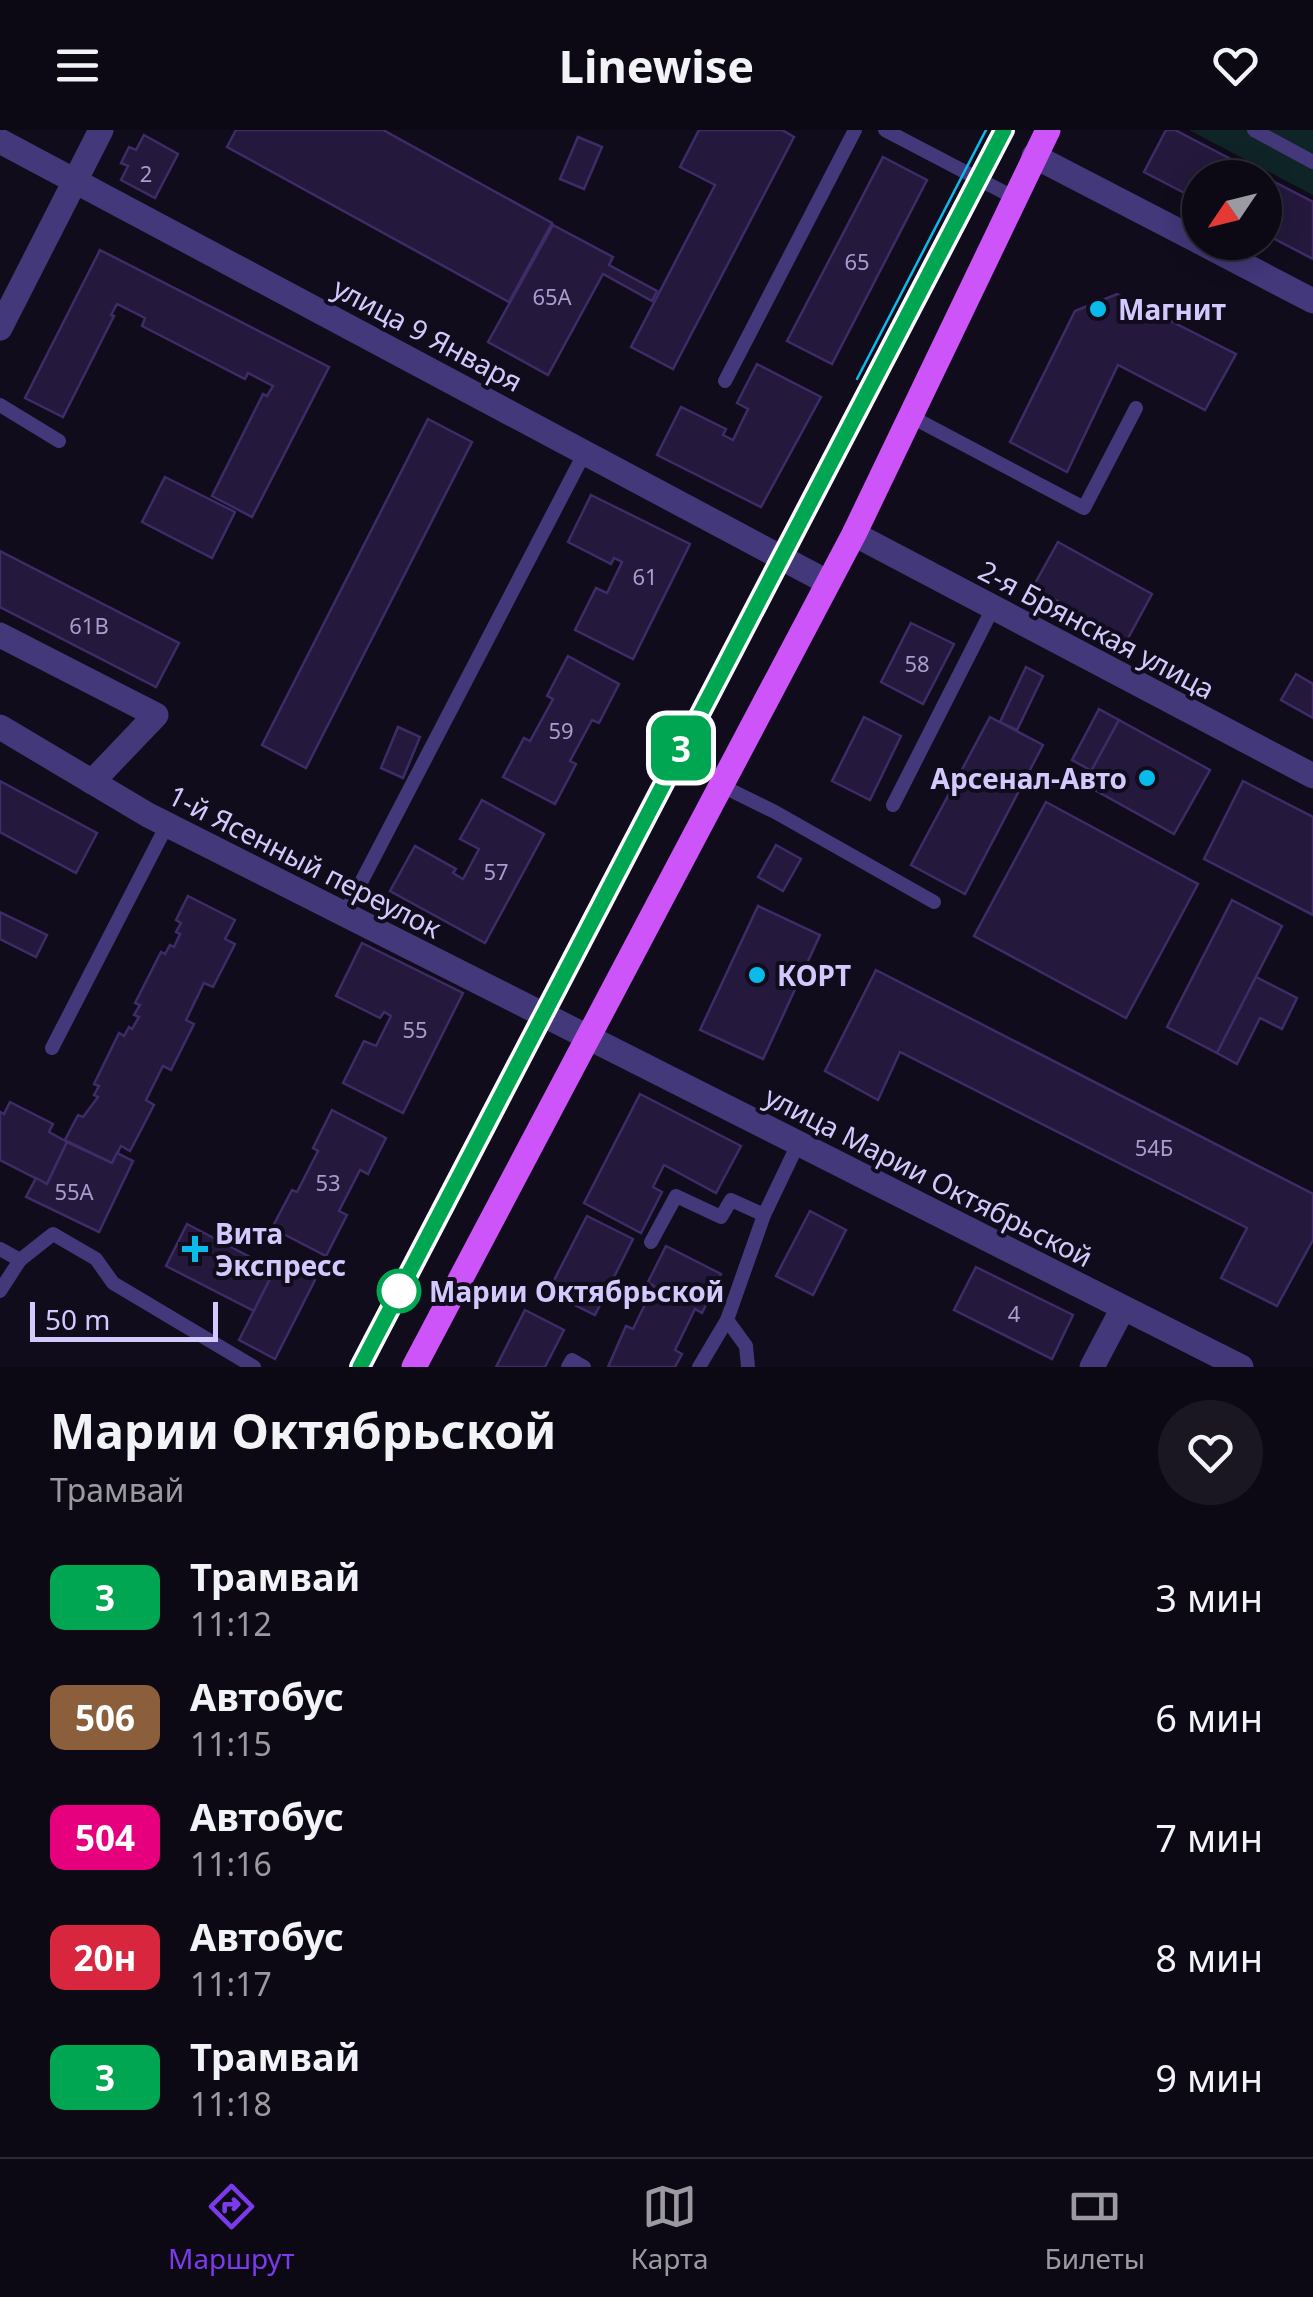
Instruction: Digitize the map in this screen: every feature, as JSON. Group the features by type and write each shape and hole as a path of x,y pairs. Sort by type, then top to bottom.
{"main road":[{"path":"414,1367 854,534 1048,130"}],"street":[{"path":"0,328 101,130"},
{"name":"улица 9 Января","path":"0,142 827,582"},
{"path":"1034,156 1182,233"},
{"path":"1234,260 1313,301"},
{"name":"2-я Брянская улица","path":"854,534 1313,776"},
{"path":"0,635 156,715 92,782"},
{"name":"1-й Ясенный переулок","path":"0,727 167,825 590,1038"},
{"name":"улица Марии Октябрьской","path":"590,1038 1241,1367"},
{"path":"1092,1367 1124,1308"}],"lane":[{"path":"725,381 855,130"},
{"path":"885,130 1013,197"},
{"path":"1254,130 1313,162"},
{"path":"0,405 59,440"},
{"path":"910,416 1084,508 1136,408"},
{"path":"344,915 585,452"},
{"path":"893,805 992,608"},
{"path":"722,786 934,902"},
{"path":"52,1048 167,825"},
{"path":"699,1367 726,1320 764,1215 798,1144"},
{"path":"651,1242 676,1196 721,1217 732,1200 764,1215"},
{"path":"0,1291 20,1260 53,1234 96,1259 113,1282 254,1367"},
{"path":"0,1249 20,1260"},
{"path":"726,1320 746,1346 748,1367"},
{"path":"568,1367 572,1360 584,1367"}],"green space":[{"path":"1189,130 1313,130 1313,195 1282,179 1282,160 1246,160"}],"building":[{"path":"236,130 383,130 552,223 509,302 227,147"},
{"path":"699,130 782,130 794,137 673,369 631,347 715,185 680,167"},
{"path":"1166,130 1175,130 1232,160 1182,160 1182,192 1144,172"},
{"path":"144,135 178,154 155,198 121,180 128,166 121,163 129,147 136,150"},
{"path":"578,137 602,147 584,189 560,179"},
{"path":"883,157 927,180 832,364 787,341"},
{"path":"1282,186 1313,202 1313,259 1282,243"},
{"path":"553,225 613,257 609,265 657,291 652,301 603,274 548,375 488,342"},
{"path":"100,250 329,367 252,517 212,496 263,394 267,396 273,386 248,373 245,379 142,326 145,318 117,304 63,417 25,398"},
{"path":"1117,294 1236,354 1205,410 1118,365 1067,472 1010,442 1075,311"},
{"path":"757,364 821,397 761,507 657,455 681,407 726,429 723,435 733,440 748,409 737,403"},
{"path":"428,419 472,442 306,768 262,745"},
{"path":"165,477 235,512 212,558 142,522"},
{"path":"591,495 690,544 633,659 575,630 596,588 607,593 622,562 614,558 611,564 568,542"},
{"path":"1058,542 1152,594 1127,640 1033,587"},
{"path":"0,551 179,643 156,687 0,607"},
{"path":"911,623 954,644 923,704 881,682"},
{"path":"568,656 619,684 599,723 592,720 570,761 576,764 555,804 503,777 524,738 530,741 553,699 547,696"},
{"path":"1026,667 1043,676 1017,730 1000,722"},
{"path":"1296,674 1313,684 1313,718 1281,700"},
{"path":"1099,709 1119,720 1092,771 1072,760"},
{"path":"864,717 901,736 870,800 832,781"},
{"path":"990,717 1043,745 965,894 911,865"},
{"name":"Арсенал-Авто","path":"1119,720 1210,770 1174,834 1084,784"},
{"path":"398,727 420,737 403,778 381,768"},
{"path":"0,781 97,833 76,873 0,832"},
{"path":"1243,781 1313,817 1313,915 1204,859"},
{"path":"482,800 544,834 485,943 390,891 415,846 456,869 453,873 463,879 479,849 460,839"},
{"path":"1046,802 1198,884 1126,1018 974,936"},
{"path":"776,845 801,859 783,891 758,877"},
{"path":"188,896 235,920 225,939 235,944 213,987 204,983 186,1020 194,1024 171,1070 163,1066 146,1100 154,1105 130,1151 121,1146 112,1163 65,1140 78,1115 83,1117 98,1097 94,1095 99,1086 94,1084 119,1033 124,1036 139,1017 134,1015 140,1005 135,1003 161,952 165,954 170,945 174,947 181,923 176,920"},
{"path":"1232,900 1282,926 1217,1053 1167,1027"},
{"path":"758,906 820,935 763,1059 700,1030"},
{"path":"0,912 47,935 36,957 0,939"},
{"path":"362,943 463,993 403,1113 343,1083 364,1041 376,1046 391,1016 384,1012 380,1018 336,996"},
{"path":"876,970 1313,1194 1313,1240 1277,1306 1221,1278 1247,1228 900,1052 878,1100 825,1071"},
{"path":"1256,977 1297,998 1282,1029 1260,1018 1237,1064 1217,1053"},
{"path":"640,1094 741,1146 716,1193 664,1165 653,1187 662,1192 641,1233 584,1203"},
{"path":"10,1102 53,1124 49,1132 67,1142 47,1184 0,1160 0,1112 4,1114"},
{"path":"332,1110 386,1138 368,1174 360,1170 339,1211 347,1215 326,1256 272,1228 318,1151 313,1148"},
{"path":"67,1142 112,1163 117,1153 133,1161 99,1232 26,1197 36,1178 47,1184"},
{"path":"810,1211 846,1230 813,1295 776,1276"},
{"path":"587,1216 633,1239 595,1315 548,1292"},
{"path":"187,1224 275,1270 254,1311 166,1266"},
{"path":"666,1246 721,1274 702,1313 695,1309 675,1350 682,1354 675,1367 608,1367 626,1326 633,1329 654,1286 648,1282"},
{"path":"279,1261 315,1280 275,1359 239,1340"},
{"path":"976,1267 1073,1315 1052,1359 954,1310"},
{"path":"525,1310 564,1330 545,1367 496,1367"}],"tram line":[{"path":"857,379 986,130"},
{"path":"360,1367 1004,130"},
{"name":"3","path":"360,1367 1004,130"}],"place":[{"name":"Магнит","path":"1098,309"},
{"name":"Арсенал-Авто","path":"1147,778"},
{"name":"КОРТ","path":"757,975"},
{"name":"Вита Экспресс","path":"195,1249"},
{"name":"Марии Октябрьской","path":"399,1291"}]}
